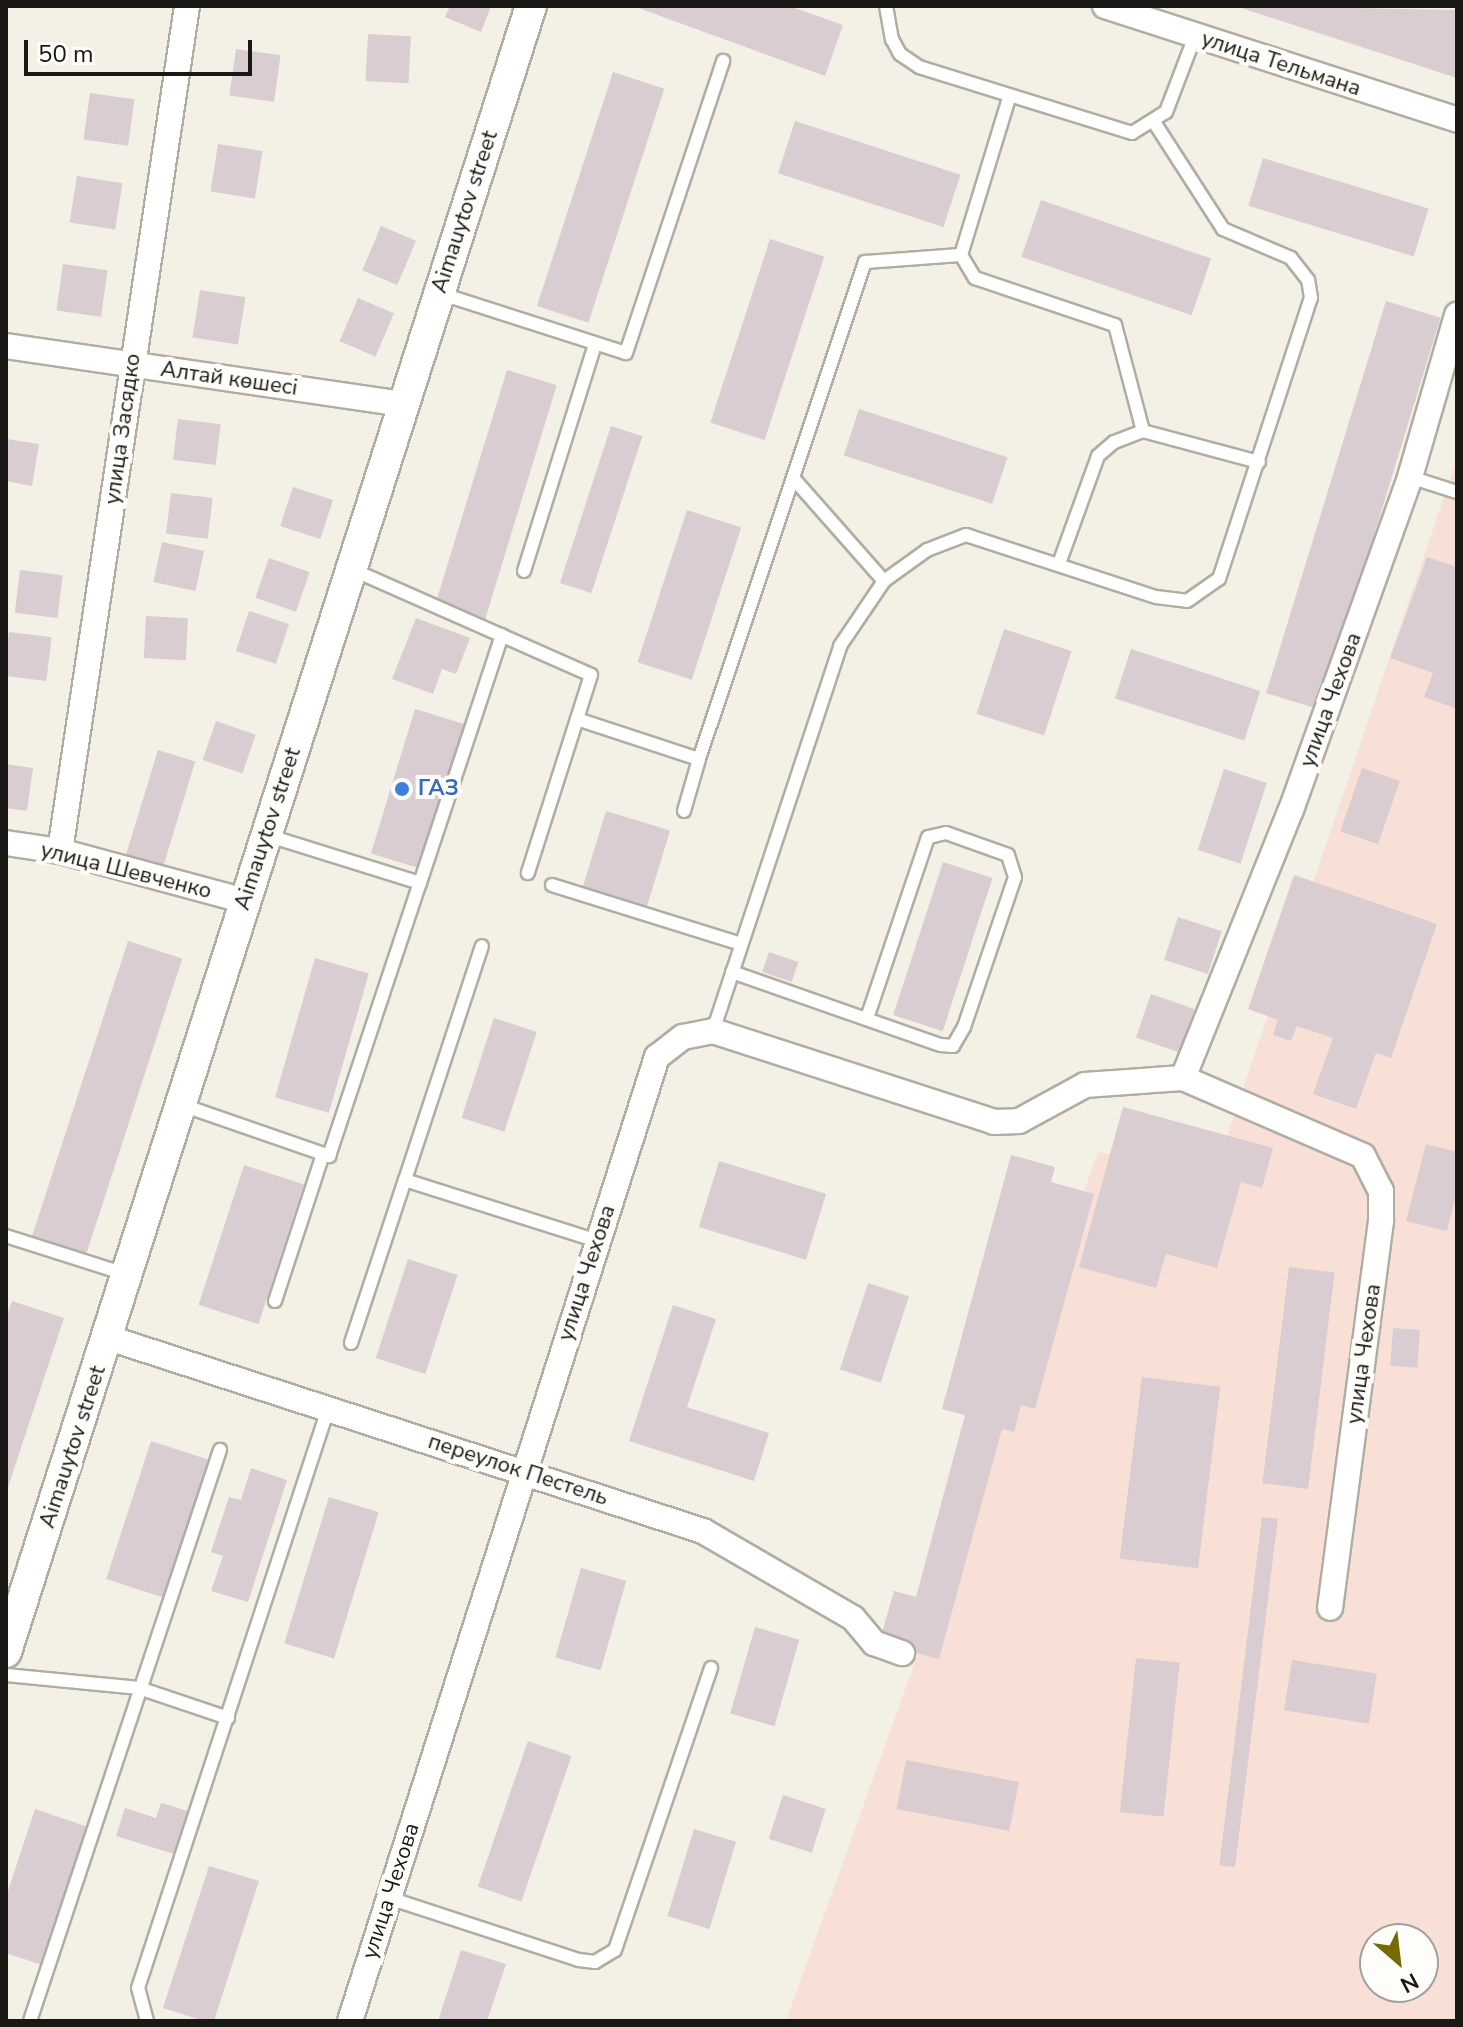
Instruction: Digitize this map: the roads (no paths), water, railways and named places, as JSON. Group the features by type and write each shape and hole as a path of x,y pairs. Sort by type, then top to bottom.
{"street":[{"name":"улица Засядко","path":"60,851 187,6"},
{"name":"Aimauytov street","path":"6,1652 109,1338 531,6"},
{"name":"улица Тельмана","path":"1105,6 1457,120"},
{"name":"улица Чехова","path":"1183,1078 1291,810 1410,477 1457,315"},
{"name":"Алтай көшесі","path":"6,346 404,404"},
{"name":"улица Шевченко","path":"6,843 60,851 245,901"},
{"name":"улица Чехова","path":"350,2021 657,1057 683,1037 713,1031 994,1122 1019,1121 1085,1085 1183,1078 1363,1156 1381,1191 1330,1608"},
{"name":"переулок Пестель","path":"109,1338 703,1531 853,1618 874,1643 902,1653"}],"lane":[{"path":"886,6 900,54 942,77 1132,133 1154,122 1174,100 1195,36"},
{"path":"439,293 626,353 723,61"},
{"path":"1009,98 961,255 975,278 1115,325 1143,431"},
{"path":"713,1031 840,646 884,581 927,550 966,535 1156,597 1187,601 1206,592 1219,579 1311,298 1308,280 1291,258 1223,229 1154,122"},
{"path":"684,811 865,262 961,255"},
{"path":"524,571 595,344"},
{"path":"1059,564 1098,456 1114,442 1143,431 1259,462"},
{"path":"1410,477 1457,492"},
{"path":"794,479 884,581"},
{"path":"351,569 591,675 528,873"},
{"path":"182,1105 329,1156 502,635"},
{"path":"577,719 699,759"},
{"path":"732,972 941,1045 957,1044 1015,877 1008,855 946,833 923,843 867,1018"},
{"path":"266,835 420,883"},
{"path":"552,885 741,944"},
{"path":"351,1343 482,946"},
{"path":"275,1301 323,1154"},
{"path":"405,1180 597,1241"},
{"path":"6,1236 129,1275"},
{"path":"147,2021 138,1988 328,1409"},
{"path":"30,2021 220,1450"},
{"path":"389,1898 579,1960 595,1962 615,1950 711,1668"},
{"path":"6,1675 139,1688 228,1718"}],"place":[{"name":"ГАЗ","path":"402,789"}]}
